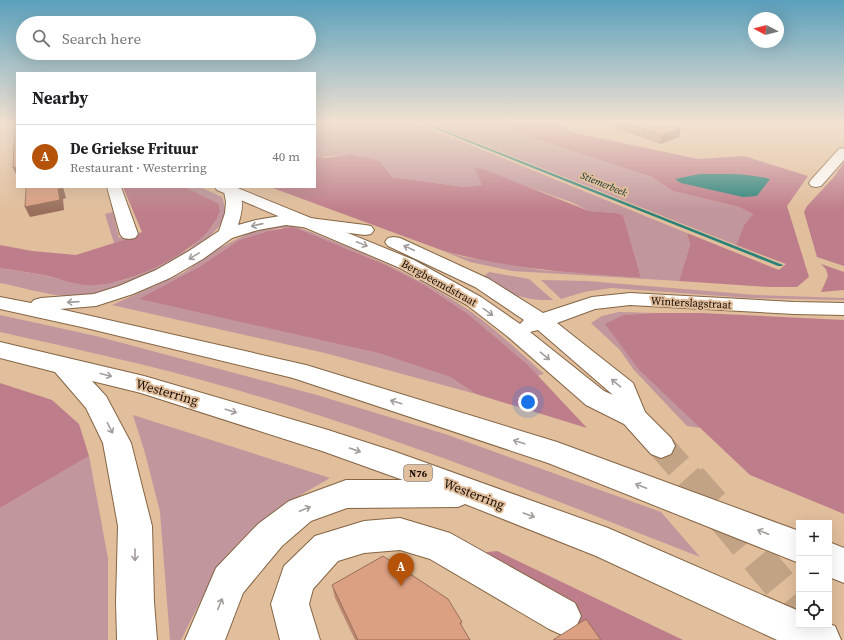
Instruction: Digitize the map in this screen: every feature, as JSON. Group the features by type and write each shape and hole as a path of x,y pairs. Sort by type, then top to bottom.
{"main road":[{"path":"816,183 844,152"},
{"path":"114,188 129,234"},
{"path":"226,234 234,217 234,188"},
{"name":"Bergbeemdstraat","path":"234,188 308,222 407,264 474,301 515,331 595,398 634,416"},
{"name":"Bergbeemdstraat","path":"234,188 365,230 401,245 482,284 541,321 624,390 634,416 661,446"},
{"path":"6,305 96,300 126,290 163,274 196,255 226,234 256,225 286,220 365,230"},
{"name":"Winterslagstraat","path":"515,331 592,302 630,299 794,308 844,309"},
{"path":"6,305 86,321 297,371 557,454 796,546"},
{"name":"Westerring","path":"0,350 159,389 328,441 393,463 608,544 821,640"},
{"path":"62,364 97,403 117,443 135,526 135,602 137,640"},
{"path":"205,640 229,581 270,535 300,511 346,494 470,493"},
{"path":"299,638 290,604 297,579 327,548 364,537 400,534 438,545 562,616"},
{"path":"832,560 844,566"}],"shaded area":[{"path":"316,152 487,152 687,233 690,245 679,281 512,271 470,262 441,250 464,257 541,270 641,278 623,215 589,211 571,202 514,182 464,187 392,177 380,161 350,154 322,157 316,156"},
{"path":"501,152 575,152 652,177 673,191 739,207 753,214 744,225 736,245"},
{"path":"575,152 664,152 698,159 744,156 808,176 787,206 809,277 797,287 768,287 679,281 690,245 687,233 779,270 786,264 736,245 744,225 753,214 739,207 673,191 652,177"},
{"path":"350,154 380,161 392,177 464,187 482,185 474,168 483,169 589,211 623,215 641,278 540,269 490,262 441,250 273,188 316,188 316,156 325,158"},
{"path":"844,162 844,266 817,257 804,212 807,206 834,177"},
{"path":"123,188 187,188 219,204 219,214 210,229 197,242 161,265 120,281 101,285 86,285 72,283 48,276 0,268 0,245 32,251 76,255 133,237 142,232"},
{"path":"187,188 202,188 222,197 225,215 219,226 209,237 178,259 144,277 116,288 88,295 69,296 50,294 0,283 0,268 37,274 87,285 100,285 127,279 189,249 213,226 219,214 218,204"},
{"path":"113,212 119,238 142,232 133,237 114,243 105,214"},
{"path":"292,225 384,263 428,285 470,311 489,325 544,374 537,376 527,364 468,314 426,286 386,265 347,249 281,228 239,240 199,267 140,299 378,353 450,377 476,394 325,353 112,305 183,273 216,250 247,234 263,229"},
{"path":"293,227 386,265 426,286 468,314 527,364 587,428 476,394 450,377 378,353 139,299 199,267 239,240 268,231"},
{"path":"821,264 844,272 844,290 821,292 828,276 826,269"},
{"path":"489,272 529,279 553,300 524,298 508,292 483,277"},
{"path":"541,280 587,281 756,295 844,298 844,300 749,298 611,288 584,292 561,299"},
{"path":"619,312 655,313 624,315 640,371 701,428 687,426 634,370 619,349 591,323 602,316"},
{"path":"701,313 844,320 844,514 750,475 640,371 605,324 624,315"},
{"path":"0,315 96,336 317,395 448,435 661,512 700,557 467,467 349,425 290,406 173,372 0,332"},
{"path":"0,383 52,400 79,424 89,456 0,508"},
{"path":"133,415 330,478 267,517 230,552 206,590 181,640 170,640 160,512 145,453"},
{"path":"89,456 108,558 108,640 0,640 0,508"},
{"path":"497,551 683,640 593,640 579,625 568,604 478,553"}],"water":[{"path":"700,174 744,175 770,179 757,196 743,197 681,183 675,179"}],"building":[{"path":"14,152 16,152 16,167 13,168"},
{"path":"26,188 61,188 58,189 60,200 25,207"},
{"path":"383,556 448,599 462,622 460,623 470,640 358,640 332,585"},
{"path":"586,619 601,640 553,640"}],"waterway":[{"name":"Stiemerbeek","path":"495,152 780,265"}],"tunnel":[{"path":"661,446 691,480"},
{"path":"690,479 734,529 796,604"}],"place":[{"name":"De Griekse Frituur","path":"401,586"}]}
